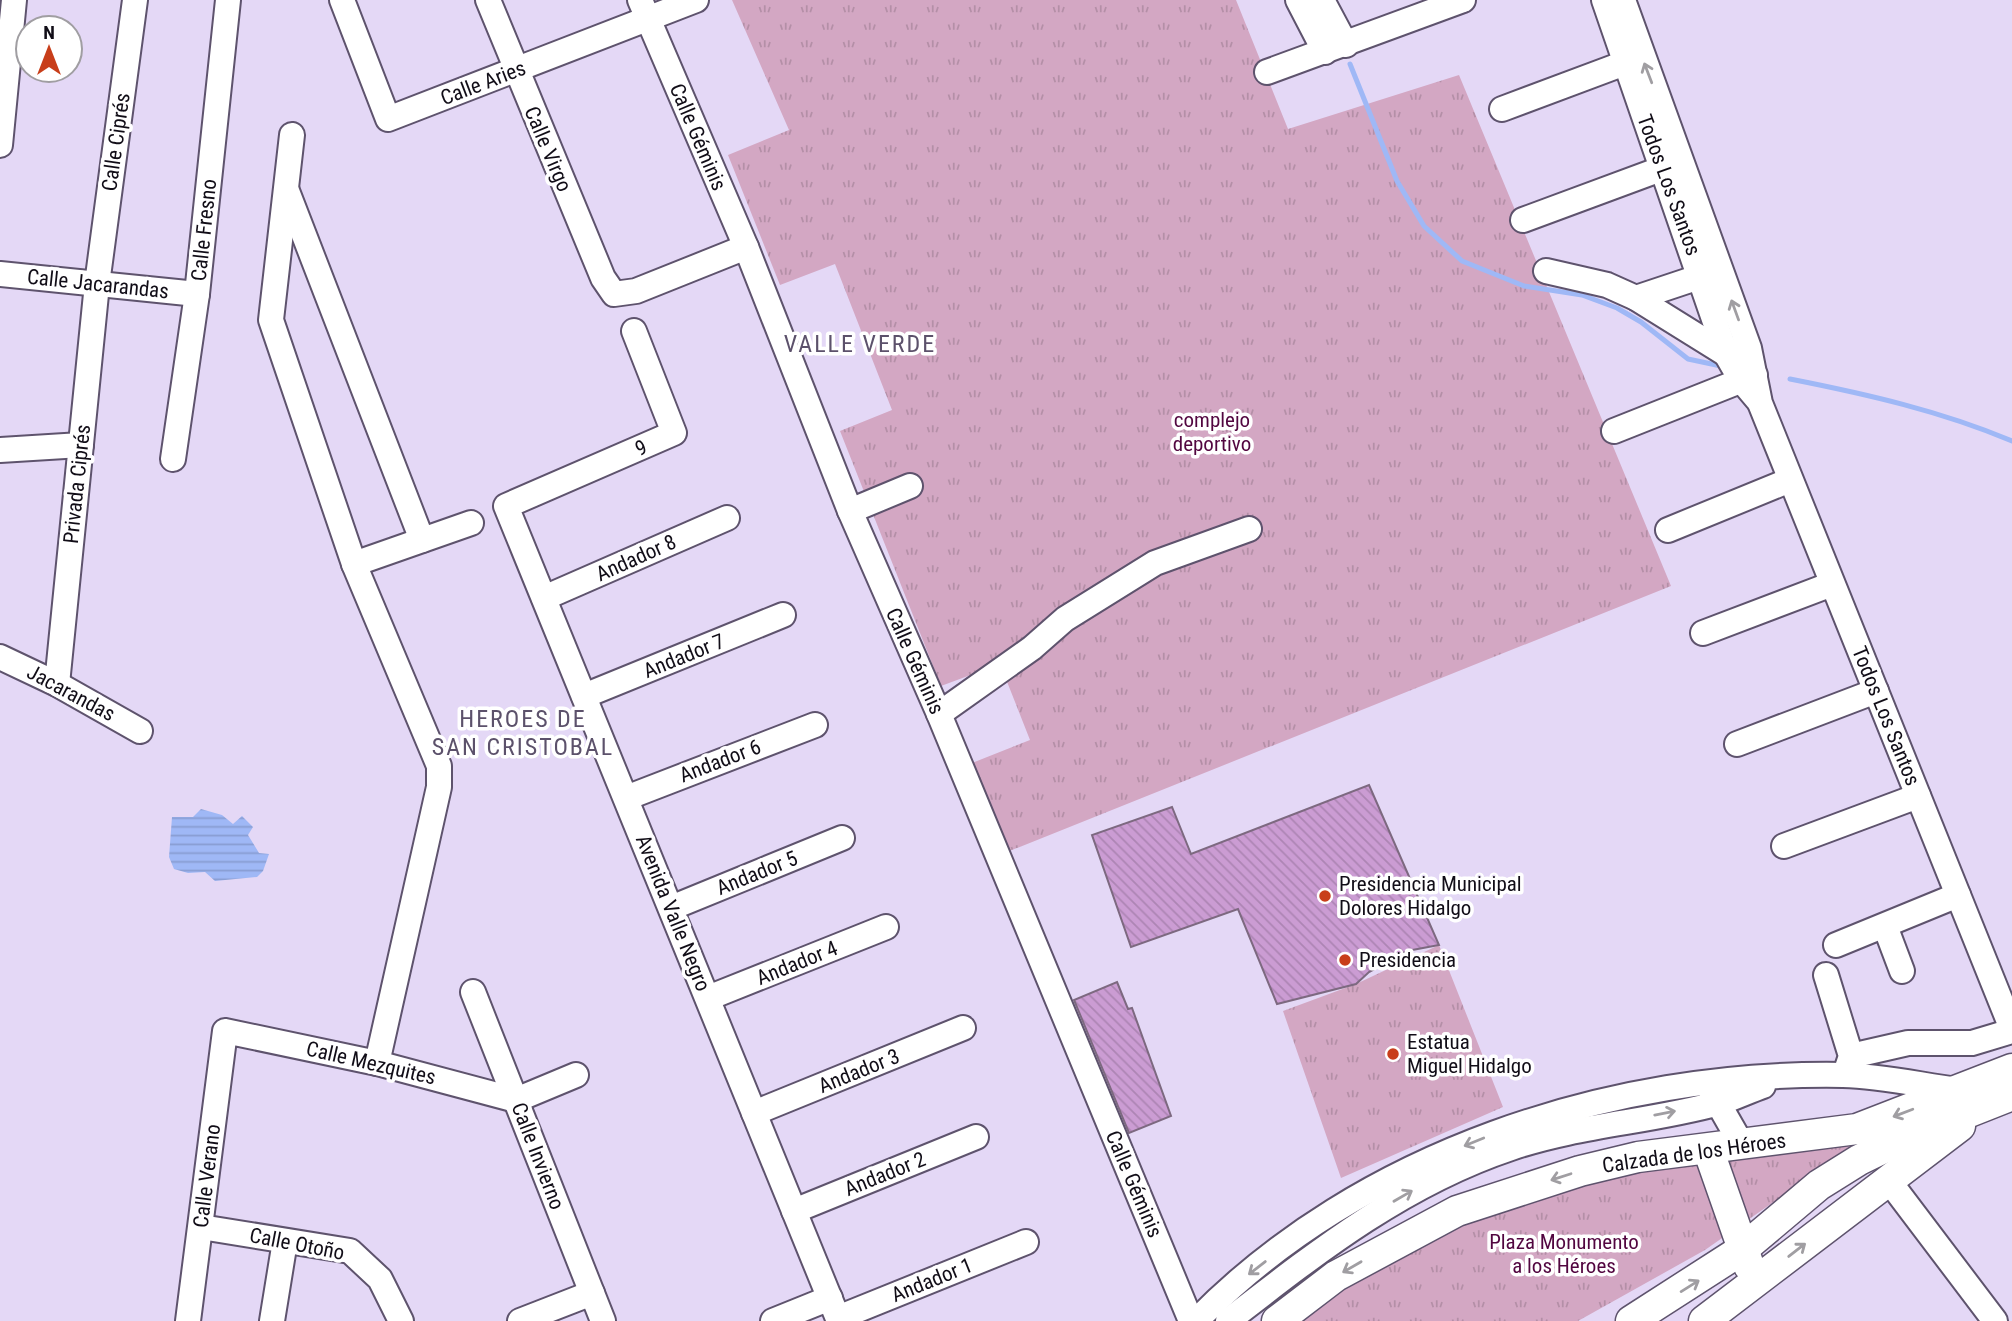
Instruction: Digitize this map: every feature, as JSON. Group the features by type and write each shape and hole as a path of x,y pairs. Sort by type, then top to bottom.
{"main road":[{"name":"Calzada de los Héroes","path":"1277,1321 1336,1276 1457,1211 1580,1171 1638,1157 1857,1129 2012,1069"},
{"path":"1704,1321 2001,1099"},
{"path":"1631,1321 1743,1249 1819,1185 1859,1160 1906,1137 2001,1099"},
{"path":"1708,1149 1756,1283"}],"street":[{"path":"0,145 14,0"},
{"name":"Calle Ciprés","path":"97,284 135,0"},
{"name":"Calle Fresno","path":"173,459 197,294 228,0"},
{"name":"Calle Aries","path":"342,0 388,119 515,70 644,10 696,0"},
{"name":"Calle Virgo","path":"488,0 603,278 614,294 636,291 746,247"},
{"path":"1298,0 1335,49"},
{"path":"1322,0 1335,49"},
{"path":"1268,72 1463,0"},
{"name":"Todos Los Santos","path":"1604,0 1625,63 1672,165 1737,351"},
{"name":"Todos Los Santos","path":"1623,0 1702,276 1760,403 2012,1030"},
{"name":"Calle Géminis","path":"644,10 746,247 850,511 939,714 1191,1321"},
{"path":"1502,110 1625,63"},
{"path":"292,135 271,320 354,564 439,766 439,788 377,1063"},
{"path":"1523,220 1672,165"},
{"path":"286,187 422,540"},
{"path":"1546,271 1607,285 1737,351"},
{"name":"Calle Jacarandas","path":"0,274 197,294"},
{"path":"1636,298 1702,276"},
{"name":"Privada Ciprés","path":"57,684 97,284"},
{"name":"9","path":"506,506 674,433 634,331"},
{"path":"1614,431 1748,378"},
{"path":"0,450 81,445"},
{"path":"1668,530 1790,480"},
{"path":"850,511 910,486"},
{"name":"Avenida Valle Negro","path":"506,506 835,1312"},
{"name":"Andador 8","path":"544,598 727,518"},
{"path":"354,564 471,523"},
{"path":"939,714 1032,648 1065,619 1155,563 1249,529"},
{"path":"1703,633 1832,584"},
{"name":"Andador 7","path":"584,696 783,615"},
{"name":"Jacarandas","path":"0,657 57,684 140,730"},
{"path":"1737,744 1875,691"},
{"name":"Andador 6","path":"626,798 815,725"},
{"path":"1784,846 1918,796"},
{"name":"Andador 5","path":"671,908 842,838"},
{"path":"1836,946 1958,895"},
{"path":"1885,926 1902,971"},
{"name":"Andador 4","path":"708,998 886,927"},
{"path":"1826,975 1848,1065"},
{"name":"Calle Invierno","path":"473,992 603,1321"},
{"name":"Andador 3","path":"754,1113 963,1028"},
{"path":"1228,1321 1363,1195 1443,1155 1519,1124 1712,1093 1848,1065 1908,1044 1972,1043 2012,1030"},
{"name":"Calle Mezquites","path":"225,1031 377,1063 516,1100"},
{"name":"Calle Verano","path":"188,1321 225,1031"},
{"path":"1848,1065 1958,1090"},
{"path":"516,1100 576,1075"},
{"path":"1712,1093 1742,1145"},
{"name":"Andador 2","path":"794,1211 976,1137"},
{"path":"1889,1181 1995,1321"},
{"name":"Calle Otoño","path":"201,1227 350,1251 380,1279 401,1321"},
{"path":"1196,1321 1223,1293 1314,1238"},
{"path":"272,1321 285,1241"},
{"name":"Andador 1","path":"773,1321 835,1312 1026,1242"},
{"path":"520,1321 592,1293"}],"green space":[{"name":"complejo deportivo","path":"732,0 1236,0 1288,129 1459,75 1671,586 1002,854 967,765 1030,740 1000,664 941,686 840,431 892,410 835,264 780,285 728,155 789,130"},
{"path":"1439,945 1503,1107 1341,1178 1283,1011 1356,984"},
{"name":"Plaza Monumento a los Héroes","path":"1871,1134 1705,1250 1578,1321 1283,1321 1462,1216 1638,1161"}],"water":[{"path":"201,809 222,815 233,824 242,816 253,827 248,835 259,853 269,854 263,871 257,877 215,881 205,872 188,873 174,869 169,857 172,817 193,817"}],"building":[{"name":"Presidencia Municipal Dolores Hidalgo","path":"1369,785 1439,945 1407,951 1369,972 1356,984 1277,1004 1238,909 1131,947 1092,835 1172,807 1191,854"},
{"path":"1117,982 1128,1009 1132,1008 1171,1116 1129,1133 1074,1000"}],"waterway":[{"path":"1350,64 1397,181 1424,226 1462,261 1524,286 1582,295 1617,308 1641,322 1688,359 1721,366"},
{"path":"1790,379 1903,404 2012,441"}],"place":[{"name":"Presidencia Municipal Dolores Hidalgo","path":"1325,896"},
{"name":"Presidencia","path":"1345,960"},
{"name":"Estatua Miguel Hidalgo","path":"1393,1054"}],"district":[{"name":"VALLE VERDE","path":"860,344"},
{"name":"HEROES DE SAN CRISTOBAL","path":"523,733"}]}
